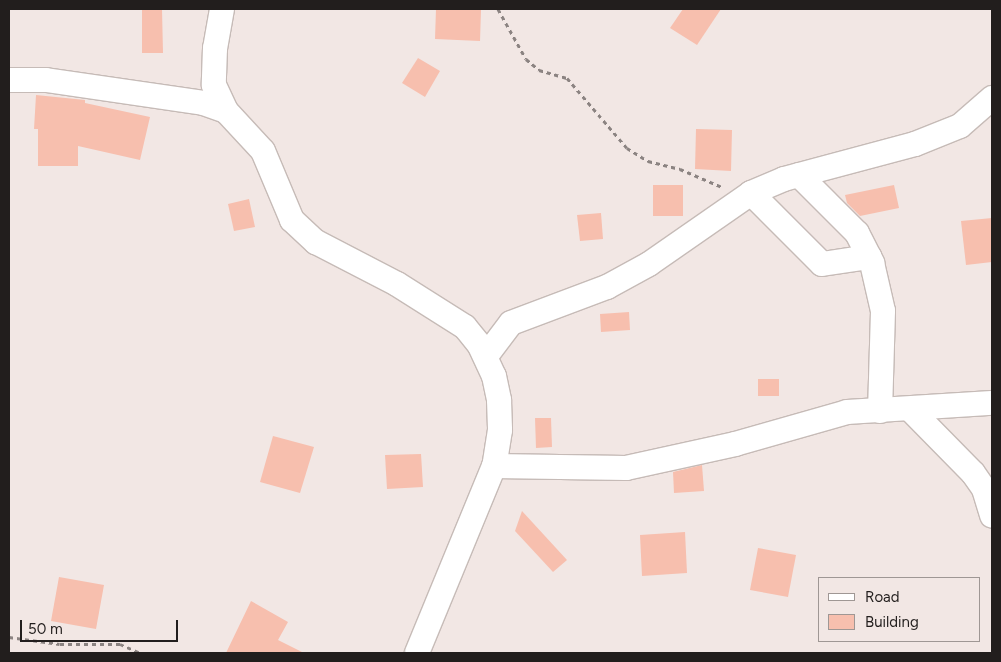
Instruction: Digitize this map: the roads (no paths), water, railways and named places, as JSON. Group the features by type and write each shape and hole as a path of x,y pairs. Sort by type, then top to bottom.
{"street":[{"path":"222,9 213,70 214,85 226,111 263,151 285,205 302,230 316,242 445,312 472,334 486,356 499,400 500,430 494,466 417,653"},
{"path":"9,80 46,80 203,103 226,111"},
{"path":"486,356 511,323 608,287 649,264 747,195 799,175 930,138 960,126 992,98"},
{"path":"799,175 857,233 869,257 883,311 880,411"},
{"path":"747,195 822,264 869,257"},
{"path":"494,466 626,468 735,444 847,412 911,410 992,403"},
{"path":"911,410 973,473 984,489 992,516"}]}
